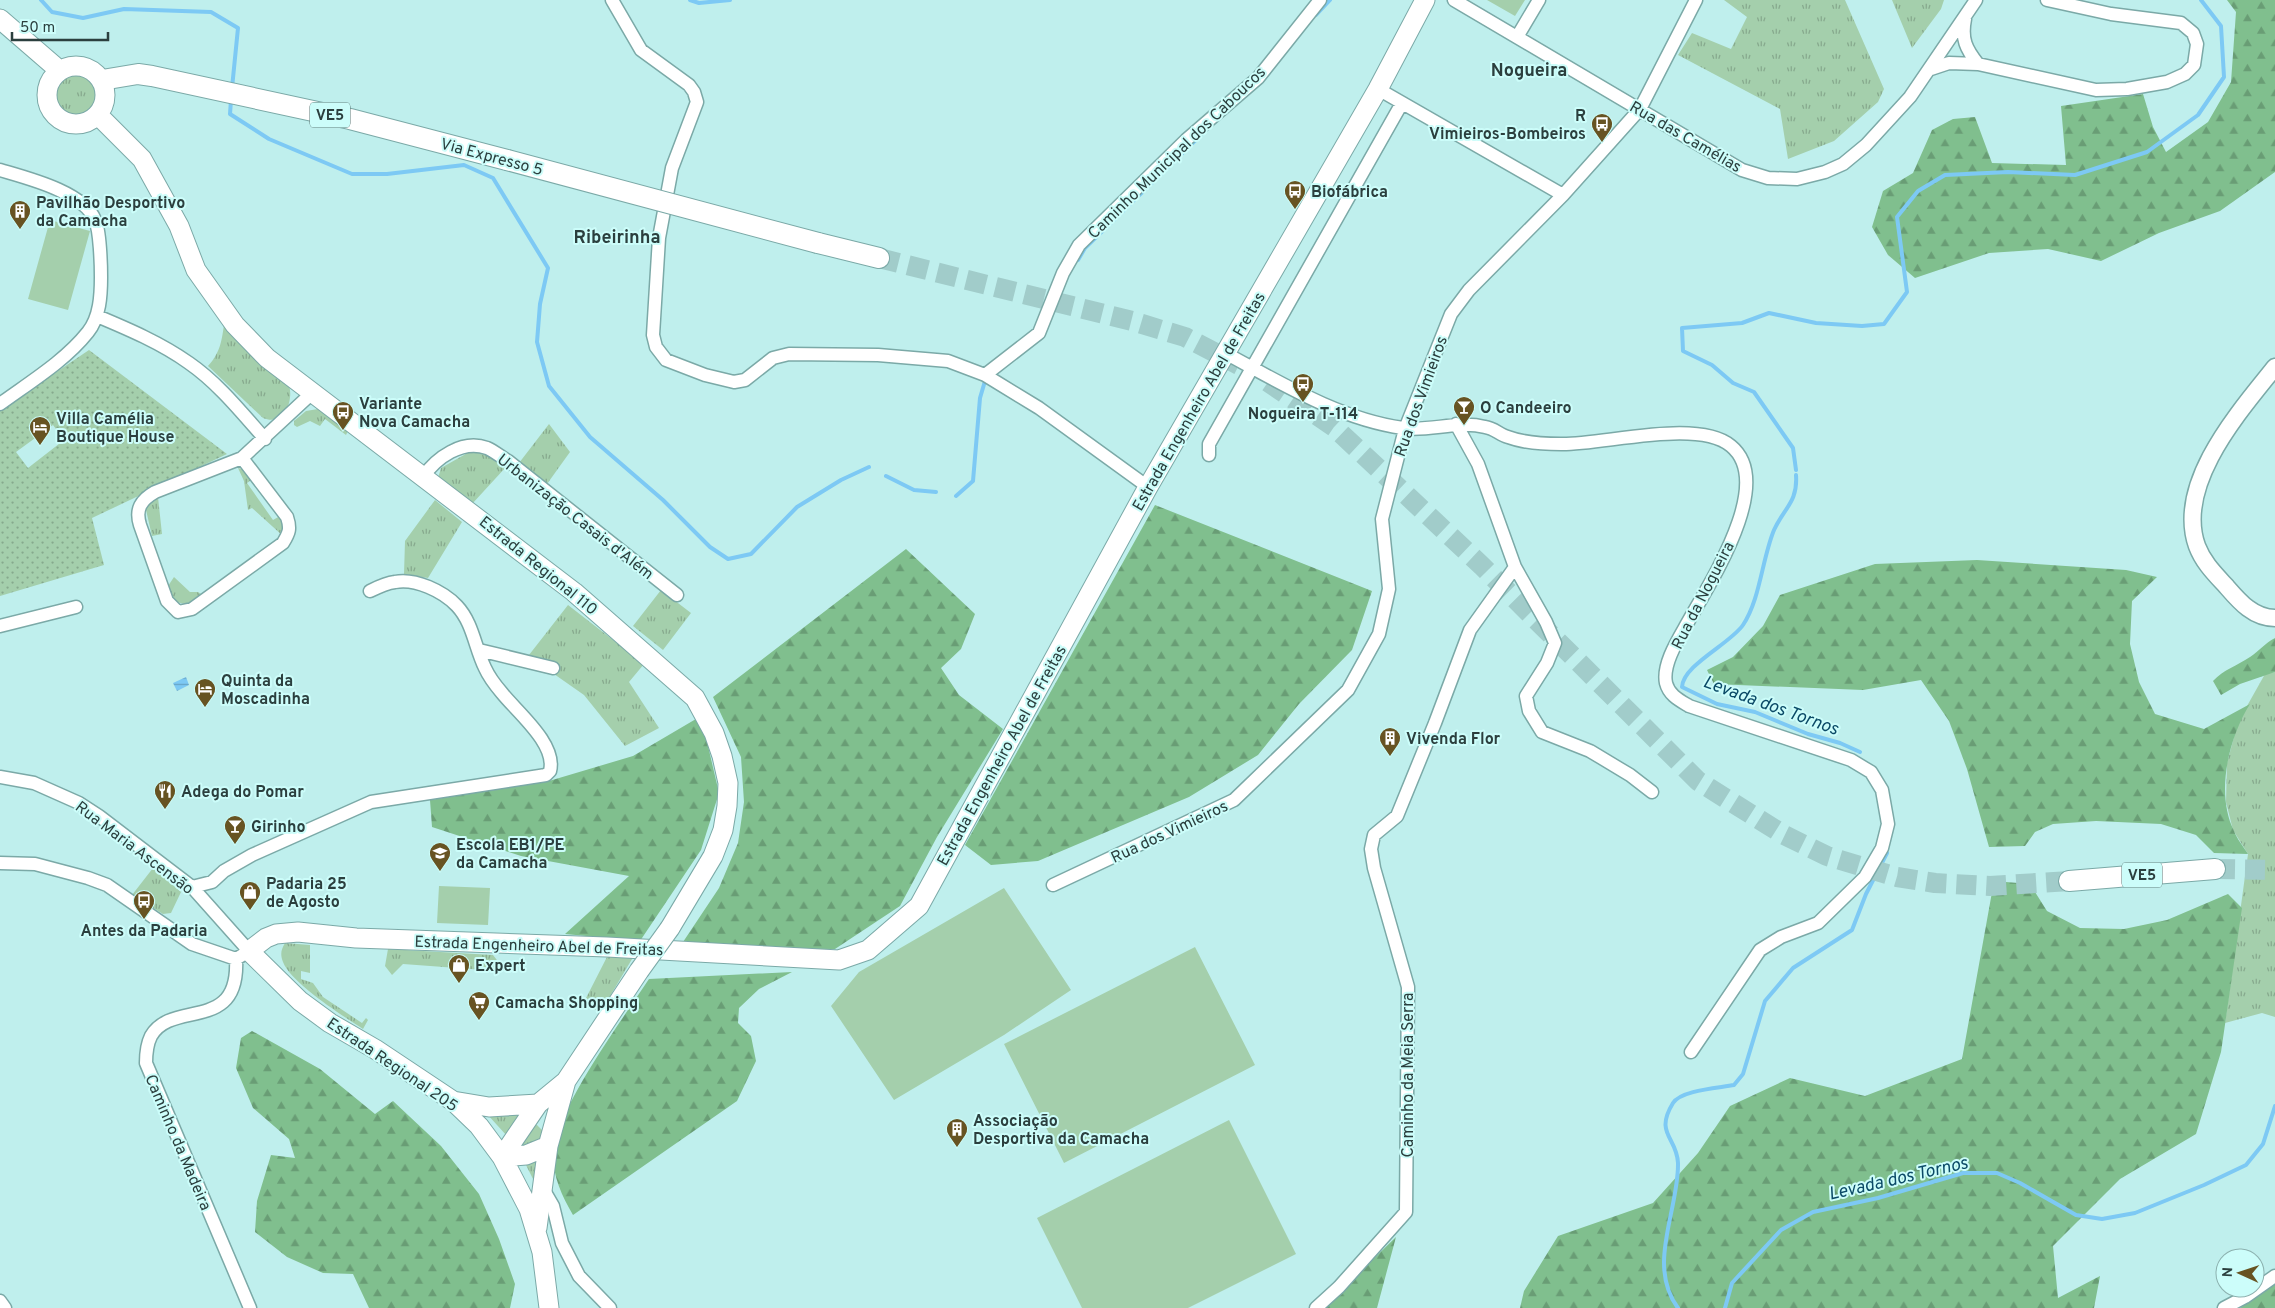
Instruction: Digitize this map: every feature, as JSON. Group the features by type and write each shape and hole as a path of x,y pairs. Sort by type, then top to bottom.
{"main road":[{"name":"Estrada Engenheiro Abel de Freitas","path":"242,955 266,938 276,934 298,932 356,938 607,947 839,960 868,950 919,906 1148,487 1378,89 1425,0"},
{"path":"0,19 59,70"},
{"path":"73,65 80,66 94,72 102,80 105,100 98,115 82,124 64,123 56,118 47,102 46,93 53,76 59,70 73,65"},
{"name":"Via Expresso 5","path":"102,80 138,74 152,76 360,122 879,258"},
{"name":"Estrada Regional 110","path":"98,115 142,159 179,226 196,270 235,325 267,358 574,592 695,698 714,733 728,783 723,830 697,885 566,1081 538,1104 502,1157"},
{"name":"VE5","path":"2069,881 2215,870"},
{"name":"Estrada Regional 205","path":"242,955 322,1017 453,1101 479,1126 502,1157 529,1209 542,1252 549,1308"},
{"name":"Estrada Regional 110","path":"537,1231 549,1139 566,1081"},
{"path":"453,1101 488,1107 538,1104 549,1139 526,1155 502,1157"}],"street":[{"path":"612,0 641,50 689,85 694,92 697,102 672,168 659,238 654,335 656,347 666,360 706,375 734,382 745,380 773,358 789,354 827,353 948,360 985,375 1039,408 1148,487"},
{"name":"Caminho Municipal dos Caboucos","path":"985,375 1039,333 1063,273 1079,245 1186,140 1258,78 1320,0"},
{"path":"1517,37 1540,0"},
{"name":"Rua dos Vimieiros","path":"1052,885 1234,800 1348,690 1379,634 1389,589 1382,519 1405,429 1451,314 1469,290 1563,195 1640,109 1696,0"},
{"name":"Rua das Camélias","path":"1460,2 1742,170 1768,178 1797,178 1825,172 1843,164 1866,145 1910,97 1931,69 1976,0"},
{"path":"1931,69 1949,63 1978,64 2096,90 2127,90 2167,82 2185,74 2194,65 2197,44 2192,33 2181,23 2111,14 2047,0"},
{"name":"Rua das Camélias","path":"1966,17 1962,33 1964,43 1978,64"},
{"path":"1378,89 1563,195"},
{"path":"1209,455 1209,444 1402,103"},
{"path":"0,170 70,194 95,220 101,267 101,293 97,316 89,331 57,362 0,404"},
{"path":"97,316 130,330 190,363 238,407 265,439"},
{"name":"Rua da Nogueira","path":"1226,353 1327,405 1363,419 1405,429 1456,424 1486,427 1506,437 1530,442 1563,444 1685,432 1702,435 1731,445 1744,464 1747,476 1740,513 1722,559 1677,642 1666,671 1668,688 1676,698 1688,706 1851,760 1871,772 1882,790 1888,812 1886,836 1866,877 1818,923 1781,937 1760,950 1692,1052"},
{"path":"2275,367 2244,406 2211,454 2196,498 2192,517 2197,547 2210,569 2240,602 2257,614 2275,618"},
{"path":"242,458 287,517 290,527 289,534 283,543 192,609 178,612 167,602 140,525 138,516 141,503 145,497 242,458 312,394"},
{"path":"1456,424 1478,464 1515,567 1546,622 1555,643 1547,663 1526,696 1529,711 1542,732 1590,751 1630,775 1652,792"},
{"name":"Urbanização Casais d'Além","path":"423,477 433,462 449,453 475,446 488,448 508,461 677,595"},
{"name":"Caminho da Meia Serra","path":"1316,1308 1339,1287 1406,1212 1408,987 1374,868 1371,849 1374,835 1397,816 1470,630 1515,567"},
{"path":"192,887 212,882 224,871 252,855 371,802 546,775 551,769 551,759 538,733 501,692 485,669 479,650 457,606 439,593 414,582 396,581 370,591"},
{"path":"0,626 76,607"},
{"path":"479,650 553,668"},
{"name":"Rua Maria Ascensão","path":"0,777 34,783 79,803 192,887 242,955"},
{"path":"0,863 35,864 107,885 192,944 242,955"},
{"name":"Caminho da Madeira","path":"242,955 227,997 207,1012 160,1026 151,1037 146,1063 250,1308"},
{"path":"542,1187 553,1206 562,1244 578,1276 610,1308"},
{"path":"2224,1308 2245,1297 2275,1276"},
{"path":"0,1301 5,1308"}],"green space":[{"path":"1487,0 1525,0 1515,16"},
{"path":"1724,0 1845,0 1884,89 1878,102 1834,141 1788,159 1780,109 1678,55 1692,33 1731,49 1747,17"},
{"path":"1892,0 1944,0 1941,9 1912,48"},
{"path":"2227,0 2275,0 2275,172 2220,211 2159,233 2101,261 2048,249 1989,253 1915,278 1888,255 1872,227 1883,191 1913,173 1932,130 1953,119 1975,117 1992,163 2066,165 2061,106 2143,94 2153,127 2166,152 2208,122 2231,82 2236,12"},
{"path":"76,72 88,76 94,82 98,94 94,106 88,112 76,116 64,112 58,106 54,94 58,82 64,76"},
{"path":"50,220 90,231 68,310 28,299"},
{"path":"225,318 288,382 290,389 289,403 286,410 277,419 263,418 208,366 219,349"},
{"path":"89,350 227,454 92,518 104,565 0,596 0,410","holes":["53,425 64,440 28,468 16,452"]},
{"path":"318,409 348,431 346,435 325,419 320,426 310,421 297,427 294,425 294,421 306,411"},
{"path":"549,424 570,452 547,484 519,463"},
{"path":"471,451 486,454 506,467 472,504 438,478 441,468"},
{"path":"238,468 254,478 247,483 273,520 280,516 284,525 283,536 252,508 248,510 244,481"},
{"path":"158,497 162,534 152,536 146,510 147,504"},
{"path":"435,500 462,522 428,578 404,574 405,541"},
{"path":"1155,505 1372,591 1352,650 1299,704 1258,755 1189,797 1038,861 991,865 965,845"},
{"path":"906,549 975,614 961,649 941,668 959,695 1003,729 937,837 900,906 835,949 679,948 719,888 738,843 744,802 741,757 713,697"},
{"path":"1977,560 2126,570 2157,577 2132,601 2130,644 2139,682 2155,714 2204,729 2250,704 2236,732 2227,766 2225,783 2228,816 2238,840 2248,854 2214,853 2196,835 2161,824 2096,821 2053,824 2035,832 2025,846 1989,847 1967,769 1949,721 1921,680 1863,690 1714,684 1707,670 1733,657 1763,626 1780,595 1875,564"},
{"path":"174,577 190,592 201,594 187,604 179,603 170,594 168,586"},
{"path":"661,590 691,613 663,650 633,626"},
{"path":"568,605 644,664 629,682 659,728 625,746 584,695 554,674 557,666 529,655"},
{"path":"2275,638 2275,672 2240,684 2221,695 2213,681"},
{"path":"2275,672 2275,1017 2262,1013 2225,1023 2248,854 2233,830 2226,802 2227,763 2238,722 2265,674"},
{"path":"701,716 719,793 701,850 640,941 565,934 629,876 521,856 432,827 430,800 549,781 633,756"},
{"path":"153,868 181,892 171,913 163,914 132,895"},
{"path":"1994,881 2030,884 2047,911 2080,928 2124,929 2167,920 2228,894 2242,908 2221,1052 2196,1134 2120,1179 2053,1246 2058,1298 2100,1276 2094,1308 1520,1308 1524,1291 1558,1236 1653,1203 1698,1153 1730,1106 1790,1078 1865,1096 1962,1059"},
{"path":"439,886 490,888 488,925 437,923"},
{"path":"1004,888 1071,990 1004,1035 894,1100 831,1006 859,972"},
{"path":"285,943 310,945 310,973 301,971 301,979 313,983 323,997 362,1023 366,1018 368,1020 363,1029 318,998 296,979 282,959 281,952"},
{"path":"1195,947 1255,1065 1064,1163 1004,1044"},
{"path":"388,949 493,955 500,964 498,971 403,964 392,975 385,966"},
{"path":"609,953 635,954 600,1013 584,1002"},
{"path":"792,972 759,989 739,1008 738,1023 751,1036 756,1061 737,1101 573,1215 556,1178 553,1154 556,1136 577,1090 649,979"},
{"path":"252,1031 320,1069 375,1114 393,1101 441,1146 479,1194 499,1239 515,1284 510,1308 369,1308 353,1274 323,1273 287,1257 255,1232 257,1201 271,1155 295,1158 289,1139 253,1108 236,1068 241,1038"},
{"path":"522,1112 513,1123 507,1136 487,1114"},
{"path":"1229,1120 1296,1254 1188,1308 1082,1308 1037,1218"},
{"path":"533,1124 542,1130 542,1135 535,1144 519,1150"},
{"path":"540,1158 536,1185 526,1165"},
{"path":"1396,1237 1377,1308 1323,1308"},
{"path":"2275,1284 2275,1308 2240,1308 2255,1298 2265,1298 2265,1291"}],"water":[{"path":"186,677 189,685 177,691 173,683"}],"waterway":[{"path":"41,0 52,12 83,18 124,9 211,12 238,28 232,88"},
{"name":"Levada dos Tornos","path":"690,0 699,3 730,0"},
{"path":"1316,15 1330,0"},
{"path":"1796,470 1793,448 1754,392 1733,383 1712,365 1683,351 1682,328 1742,323 1769,313 1816,323 1862,326 1884,324 1907,292 1897,217 1918,191 1945,175 2008,172 2075,175 2147,152 2198,115 2224,77 2221,26 2201,0"},
{"path":"231,100 230,114 269,139 352,174 387,174 464,165 493,178 548,268 540,304 537,342 549,386 590,437 663,500 710,547 728,559 751,554 797,507 841,480 869,467"},
{"path":"1078,260 1085,248 1208,128"},
{"path":"956,496 973,481 980,398 985,381"},
{"name":"Levada dos Tornos","path":"1796,475 1793,498 1774,530 1749,615 1737,632 1690,671 1684,679 1682,687 1717,704 1755,712 1808,734 1840,743 1860,752"},
{"path":"886,476 914,490 936,492"},
{"name":"Levada dos Tornos","path":"1678,1308 1669,1291 1665,1274 1664,1256 1677,1181 1678,1163 1677,1154 1666,1129 1668,1113 1673,1103 1684,1095 1701,1090 1734,1085 1743,1074 1765,1001 1793,968 1852,930 1866,894 1887,853"},
{"name":"Levada dos Tornos","path":"1725,1308 1732,1283 1781,1230 1813,1212 1878,1198 1963,1173 1997,1173 2020,1183 2076,1215 2102,1219 2135,1213 2204,1185 2246,1165 2263,1144 2275,1106"}],"tunnel":[{"path":"879,258 1132,321 1185,337 1239,365"},
{"path":"1268,382 1334,427 1482,566 1698,781 1784,835 1827,856 1897,877 1935,883 1990,886 2069,881"},
{"path":"2215,869 2275,870"}],"place":[{"name":"R Vimieiros-Bombeiros","path":"1602,143"},
{"name":"Biofábrica","path":"1295,210"},
{"name":"Pavilhão Desportivo da Camacha","path":"20,230"},
{"name":"Nogueira T-114","path":"1303,403"},
{"name":"O Candeeiro","path":"1464,426"},
{"name":"Variante Nova Camacha","path":"343,431"},
{"name":"Villa Camélia Boutique House","path":"40,446"},
{"name":"Quinta da Moscadinha","path":"205,708"},
{"name":"Vivenda Flor","path":"1390,757"},
{"name":"Adega do Pomar","path":"165,810"},
{"name":"Girinho","path":"235,845"},
{"name":"Escola EB1/PE da Camacha","path":"440,872"},
{"name":"Padaria 25 de Agosto","path":"250,911"},
{"name":"Antes da Padaria","path":"144,920"},
{"name":"Expert","path":"459,984"},
{"name":"Camacha Shopping","path":"479,1021"},
{"name":"Associação Desportiva da Camacha","path":"957,1148"}],"district":[{"name":"Nogueira","path":"1529,70"},
{"name":"Ribeirinha","path":"617,237"}]}
